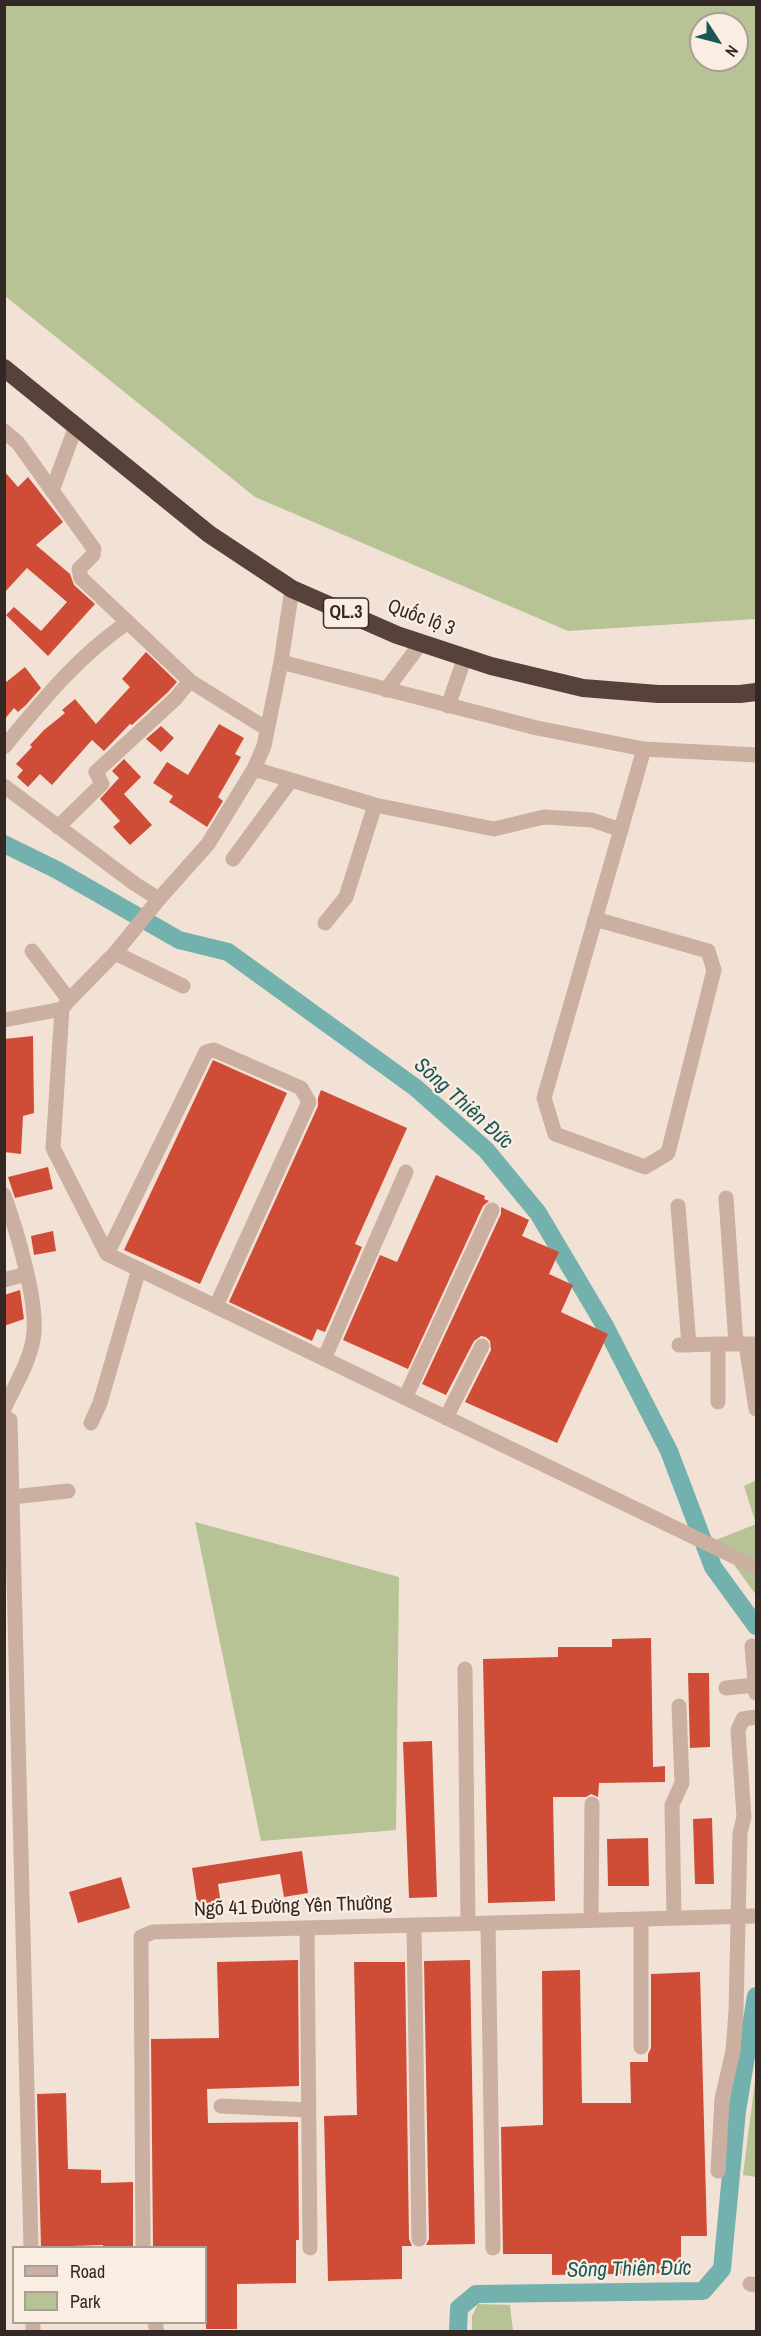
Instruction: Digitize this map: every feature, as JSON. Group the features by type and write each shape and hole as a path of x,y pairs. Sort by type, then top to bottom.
{"highway":[{"name":"Quốc lộ 3","path":"4,368 209,534 292,589 397,635 490,666 583,688 658,694 756,692"}],"street":[{"path":"52,491 76,426"},
{"path":"4,431 18,443 94,549 93,555 79,569 81,578 190,681 267,729"},
{"path":"4,1020 65,1005 117,950 158,899 208,844 254,768 264,746 281,662 292,589"},
{"path":"4,747 75,665 128,622"},
{"path":"387,690 421,643"},
{"path":"448,706 465,657"},
{"path":"281,662 537,728 644,749 756,755"},
{"path":"58,826 102,784 96,772 167,706 190,681"},
{"path":"595,919 708,951 714,970 668,1153 645,1167 555,1134 544,1098 595,919 644,749"},
{"path":"254,768 375,805 494,829 544,817 592,820 621,830"},
{"path":"233,859 291,780"},
{"path":"4,786 158,899"},
{"path":"325,923 346,897 375,805"},
{"path":"117,950 183,986"},
{"path":"32,951 65,1005 53,1148 107,1254 753,1565"},
{"path":"107,1254 206,1052 214,1050 301,1088 309,1102 216,1306"},
{"path":"324,1359 406,1172"},
{"path":"4,1195 35,1316 33,1340 4,1409"},
{"path":"726,1198 756,1409"},
{"path":"678,1206 684,1345 746,1344"},
{"path":"405,1398 492,1210"},
{"path":"91,1423 100,1403 139,1269"},
{"path":"4,1280 26,1274"},
{"path":"718,1344 718,1402"},
{"path":"446,1418 482,1346"},
{"path":"4,1416 10,1420 31,2246"},
{"path":"12,1497 68,1491"},
{"path":"726,1689 756,1689 752,1646"},
{"path":"465,1669 468,1923"},
{"path":"674,1918 672,1805 682,1783 679,1706"},
{"path":"718,2171 722,2099 733,2051 736,2011 740,1833 744,1817 738,1730 743,1719 756,1717"},
{"path":"591,1920 592,1804"},
{"name":"Ngõ 41 Đường Yên Thường","path":"143,2246 141,1937 153,1932 756,1916"},
{"path":"641,1919 641,2047"},
{"path":"488,1923 493,2248"},
{"path":"414,1925 419,2239"},
{"path":"307,1928 310,2248"},
{"path":"221,2106 309,2110"}],"green space":[{"path":"4,5 756,5 756,619 568,631 255,497 5,296"},
{"path":"756,1480 756,1524 744,1486"},
{"path":"195,1522 399,1577 396,1830 261,1841"},
{"path":"756,1524 756,1595 716,1540"},
{"path":"756,2073 756,2177 743,2175"},
{"path":"478,2304 510,2305 513,2331 472,2331 472,2316"}],"building":[{"path":"4,471 18,487 28,477 63,522 36,545 70,574 74,585 95,604 48,656 6,615 14,607 41,631 67,602 27,568 4,593"},
{"path":"146,652 177,682 168,692 132,725 130,724 104,751 92,740 52,785 40,774 28,787 17,777 23,770 16,764 32,747 30,745 65,713 62,710 75,699 96,724 130,687 122,679"},
{"path":"25,667 41,688 18,712 14,708 4,720 5,683"},
{"path":"219,724 244,738 235,754 241,757 218,797 223,801 207,827 169,802 173,796 153,783 167,762 188,775"},
{"path":"161,726 174,738 161,752 146,739"},
{"path":"124,759 141,777 124,794 152,825 130,845 113,827 120,821 100,799 119,778 112,771"},
{"path":"33,1036 34,1113 23,1116 21,1154 4,1152 4,1039"},
{"path":"213,1060 287,1093 200,1284 124,1250"},
{"path":"321,1090 407,1128 355,1244 362,1247 325,1332 317,1329 312,1341 229,1302 318,1106"},
{"path":"48,1167 53,1189 15,1198 8,1177"},
{"path":"436,1175 485,1196 484,1199 489,1201 483,1206 408,1369 343,1340 380,1255 397,1262"},
{"path":"501,1207 529,1220 522,1236 559,1252 549,1274 573,1285 561,1312 608,1334 557,1443 465,1402 491,1350 490,1341 486,1337 481,1336 474,1341 446,1395 422,1384 501,1214"},
{"path":"53,1231 56,1251 34,1255 31,1236"},
{"path":"20,1290 24,1319 4,1326 4,1295"},
{"path":"651,1638 653,1767 665,1766 665,1782 599,1783 598,1797 591,1794 586,1797 553,1797 555,1901 488,1903 483,1659 558,1657 558,1647 612,1647 612,1639"},
{"path":"688,1673 709,1673 710,1747 690,1748"},
{"path":"432,1741 437,1897 409,1898 403,1742"},
{"path":"712,1818 714,1884 695,1884 693,1819"},
{"path":"648,1838 649,1886 608,1886 607,1839"},
{"path":"302,1851 308,1893 284,1897 280,1874 218,1884 221,1905 198,1908 192,1868"},
{"path":"121,1877 130,1908 78,1923 69,1892"},
{"path":"298,1960 299,2086 207,2089 208,2123 298,2122 299,2240 296,2240 296,2283 237,2284 237,2329 206,2329 207,2246 153,2246 151,2039 219,2038 217,1962"},
{"path":"470,1960 475,2244 426,2245 429,2239 424,1961"},
{"path":"354,1962 405,1962 409,2239 412,2246 402,2246 402,2279 328,2281 324,2116 357,2115"},
{"path":"580,1970 582,2103 631,2103 630,2062 648,2062 651,2048 651,1974 700,1972 707,2236 681,2236 681,2273 552,2275 552,2254 503,2254 501,2127 543,2125 542,1971"},
{"path":"66,2093 68,2169 101,2170 101,2183 133,2182 133,2246 41,2246 37,2094"}],"waterway":[{"name":"Sông Thiên Đức","path":"4,844 57,870 179,940 228,952 416,1088 486,1150 538,1213 605,1326 669,1451 713,1567 756,1626"},
{"name":"Sông Thiên Đức","path":"458,2332 459,2308 476,2294 703,2291 722,2269 737,2111 756,1996"}]}
